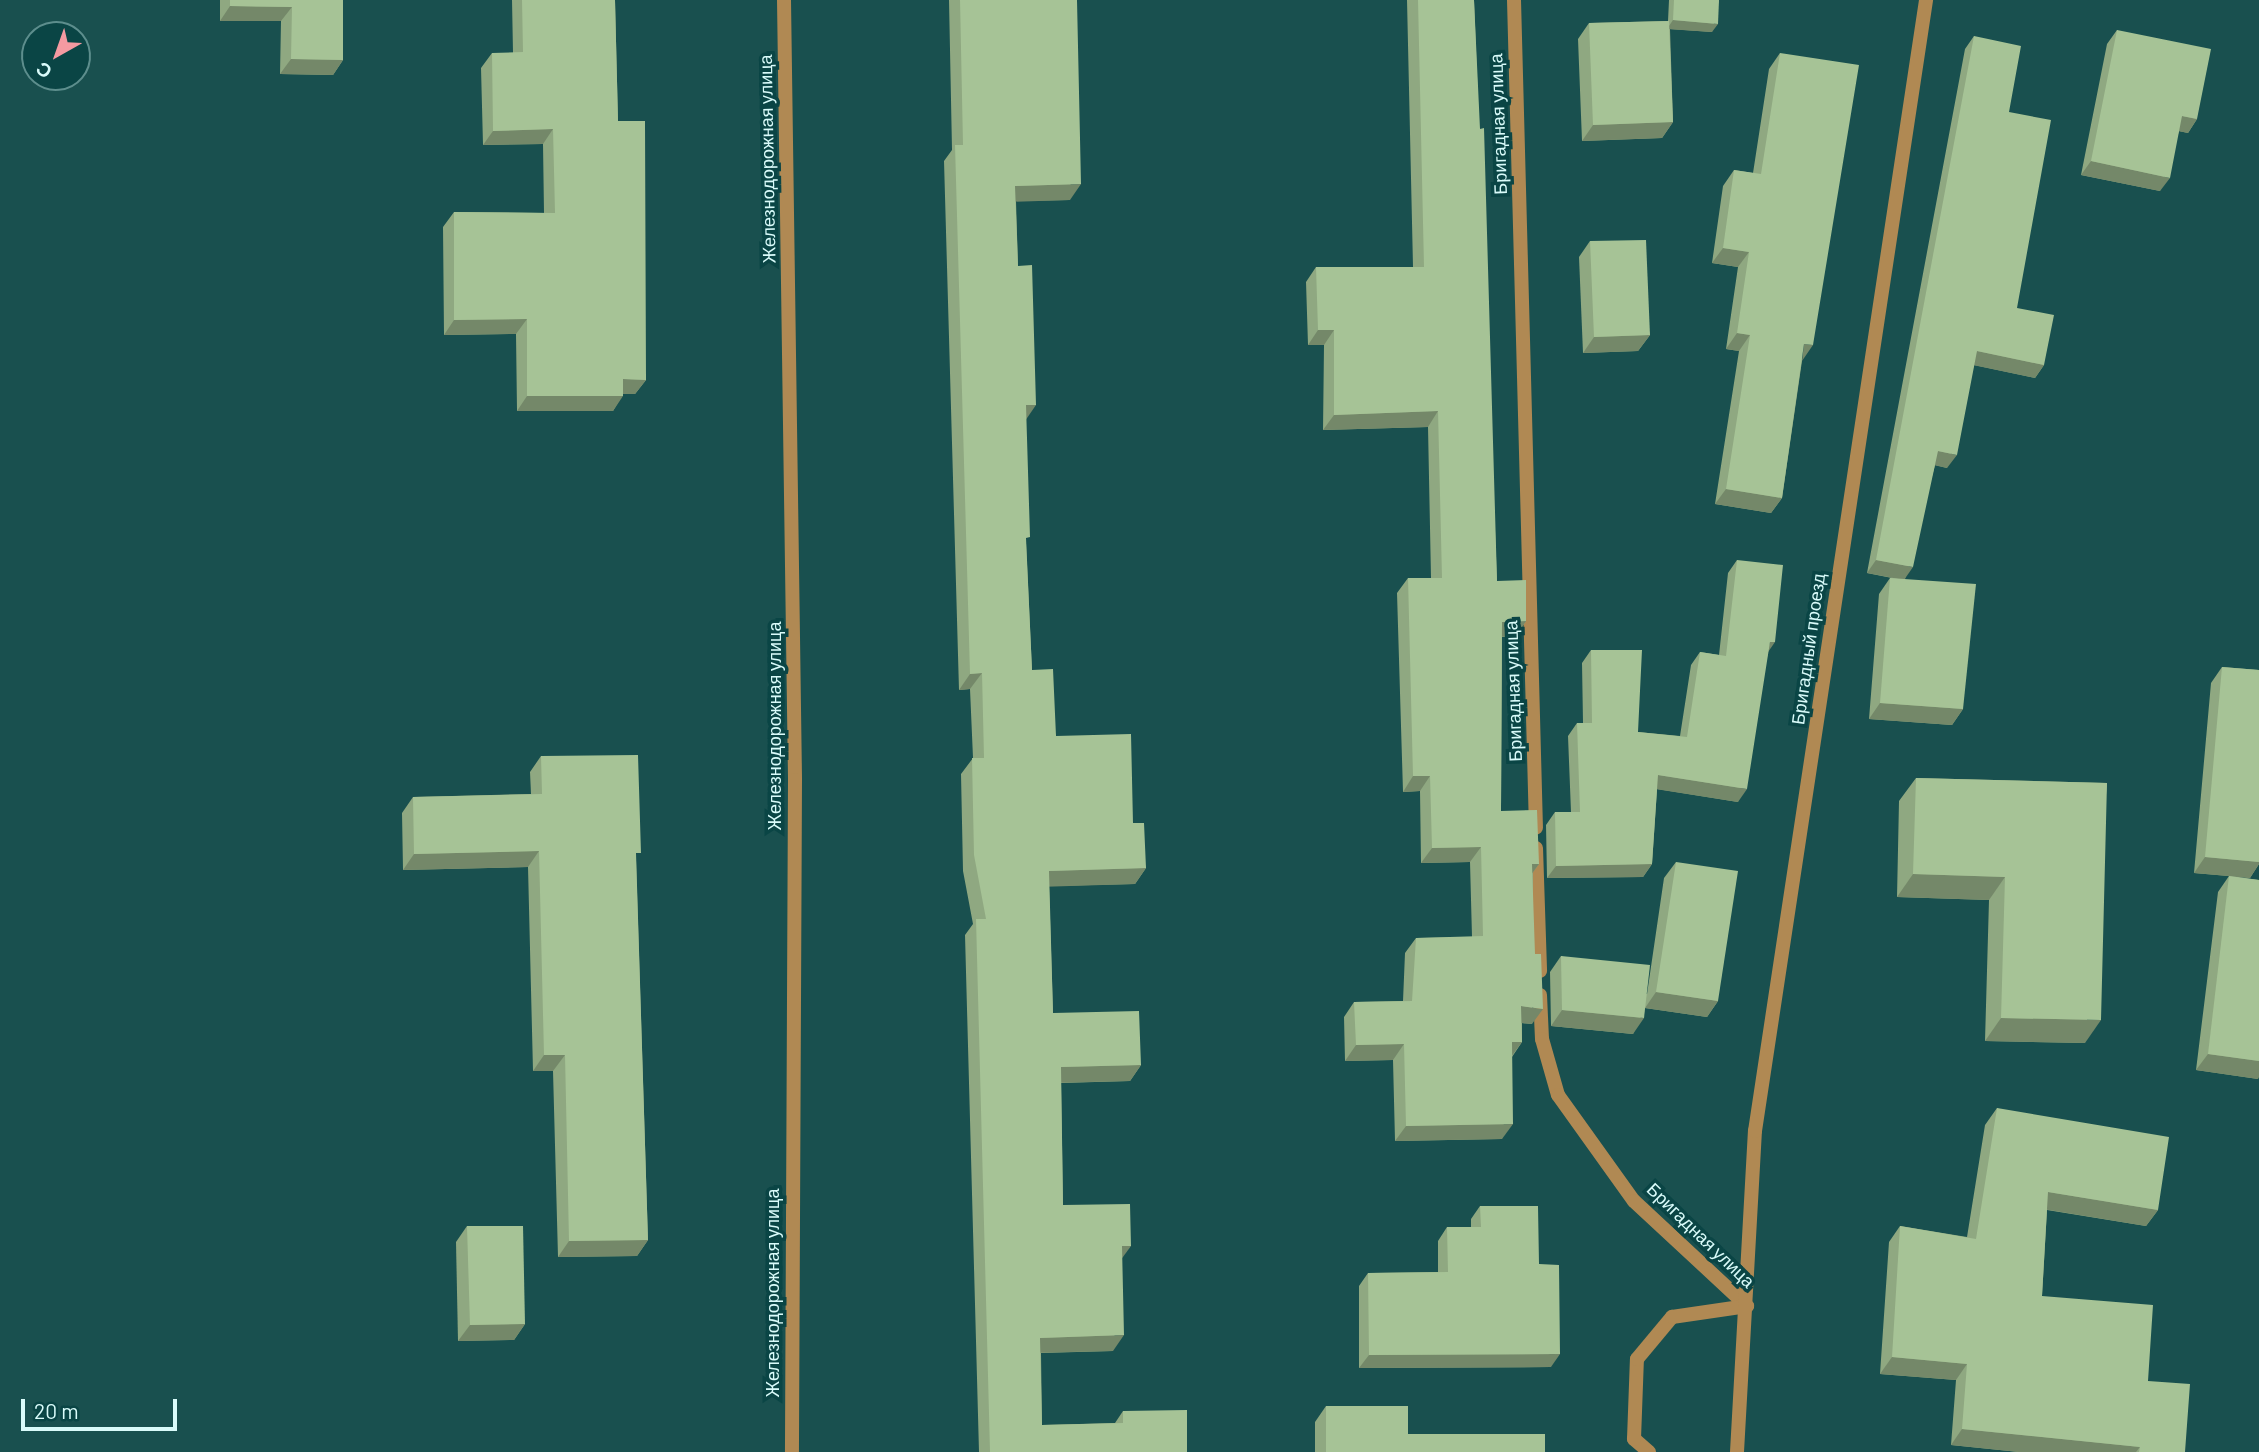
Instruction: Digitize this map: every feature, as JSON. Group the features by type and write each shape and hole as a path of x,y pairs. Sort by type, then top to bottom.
{"street":[{"name":"Железнодорожная улица","path":"784,0 794,780 792,1452"},
{"name":"Бригадная улица","path":"1514,0 1542,1039 1558,1095 1634,1201 1747,1306"},
{"name":"Бригадный проезд","path":"1747,1306 1755,1131 1926,0"},
{"name":"Бригадная улица","path":"1648,1452 1634,1439 1637,1359 1672,1317 1747,1306"},
{"name":"Бригадная улица","path":"1737,1452 1747,1306"}],"building":[{"path":"230,0 343,0 343,60 291,59 292,7 230,6"},
{"path":"522,0 615,0 618,121 645,121 646,380 623,379 623,396 527,396 527,319 454,320 454,212 555,213 553,129 493,131 492,53 523,52"},
{"path":"960,0 1077,0 1081,184 1015,186 1018,266 1032,265 1036,405 1026,405 1030,537 1026,538 1032,670 1053,669 1056,736 1131,734 1133,823 1144,823 1146,868 1049,871 1053,1013 1139,1011 1141,1065 1061,1067 1063,1205 1130,1204 1131,1246 1122,1246 1124,1335 1040,1338 1042,1425 1123,1423 1123,1411 1187,1410 1187,1452 990,1452 976,919 986,919 974,855 972,758 984,758 982,673 970,674 955,145 963,145"},
{"path":"1418,0 1474,0 1480,129 1484,128 1497,581 1526,580 1526,621 1502,622 1501,811 1537,810 1539,864 1532,864 1535,954 1541,954 1543,1009 1521,1006 1522,1042 1512,1042 1513,1124 1406,1126 1404,1044 1356,1045 1354,1002 1412,1001 1416,938 1483,936 1481,847 1432,848 1430,776 1413,776 1408,578 1442,578 1438,411 1334,415 1334,330 1318,330 1316,267 1424,267"},
{"path":"1674,0 1719,0 1718,24 1673,20"},
{"path":"1669,21 1673,122 1593,125 1589,23"},
{"path":"2117,30 2211,49 2197,119 2182,116 2170,178 2091,161"},
{"path":"1974,36 2021,46 2009,112 2051,120 2017,308 2054,315 2044,365 1977,351 1957,455 1938,451 1913,567 1876,560"},
{"path":"1780,53 1859,65 1813,345 1804,344 1782,498 1726,489 1750,335 1737,333 1749,252 1723,248 1734,170 1761,174"},
{"path":"1646,240 1650,335 1594,337 1590,241"},
{"path":"1737,560 1783,565 1775,642 1770,642 1747,789 1658,775 1652,864 1556,866 1555,812 1580,812 1577,723 1592,723 1591,650 1642,650 1638,732 1687,737 1700,652 1726,656"},
{"path":"1890,578 1976,584 1963,709 1880,703"},
{"path":"2222,667 2259,670 2259,862 2205,857"},
{"path":"638,755 641,853 636,853 648,1240 569,1241 565,1055 544,1055 539,851 414,854 413,797 542,794 541,756"},
{"path":"1916,778 2107,783 2101,1020 2001,1018 2005,877 1913,874"},
{"path":"1676,862 1738,871 1718,1001 1656,992"},
{"path":"2229,876 2259,880 2259,1061 2208,1054"},
{"path":"1561,956 1650,965 1644,1018 1562,1010"},
{"path":"1997,1108 2169,1137 2158,1210 2048,1192 2042,1296 2153,1305 2148,1381 2190,1384 2185,1452 2139,1452 2140,1447 1962,1429 1967,1364 1892,1357 1900,1226 1976,1239"},
{"path":"1480,1206 1538,1206 1539,1264 1559,1265 1560,1354 1369,1355 1368,1273 1448,1272 1447,1227 1481,1227"},
{"path":"467,1226 523,1226 525,1324 470,1325"},
{"path":"1326,1406 1408,1406 1408,1434 1545,1434 1545,1452 1326,1452"}]}
